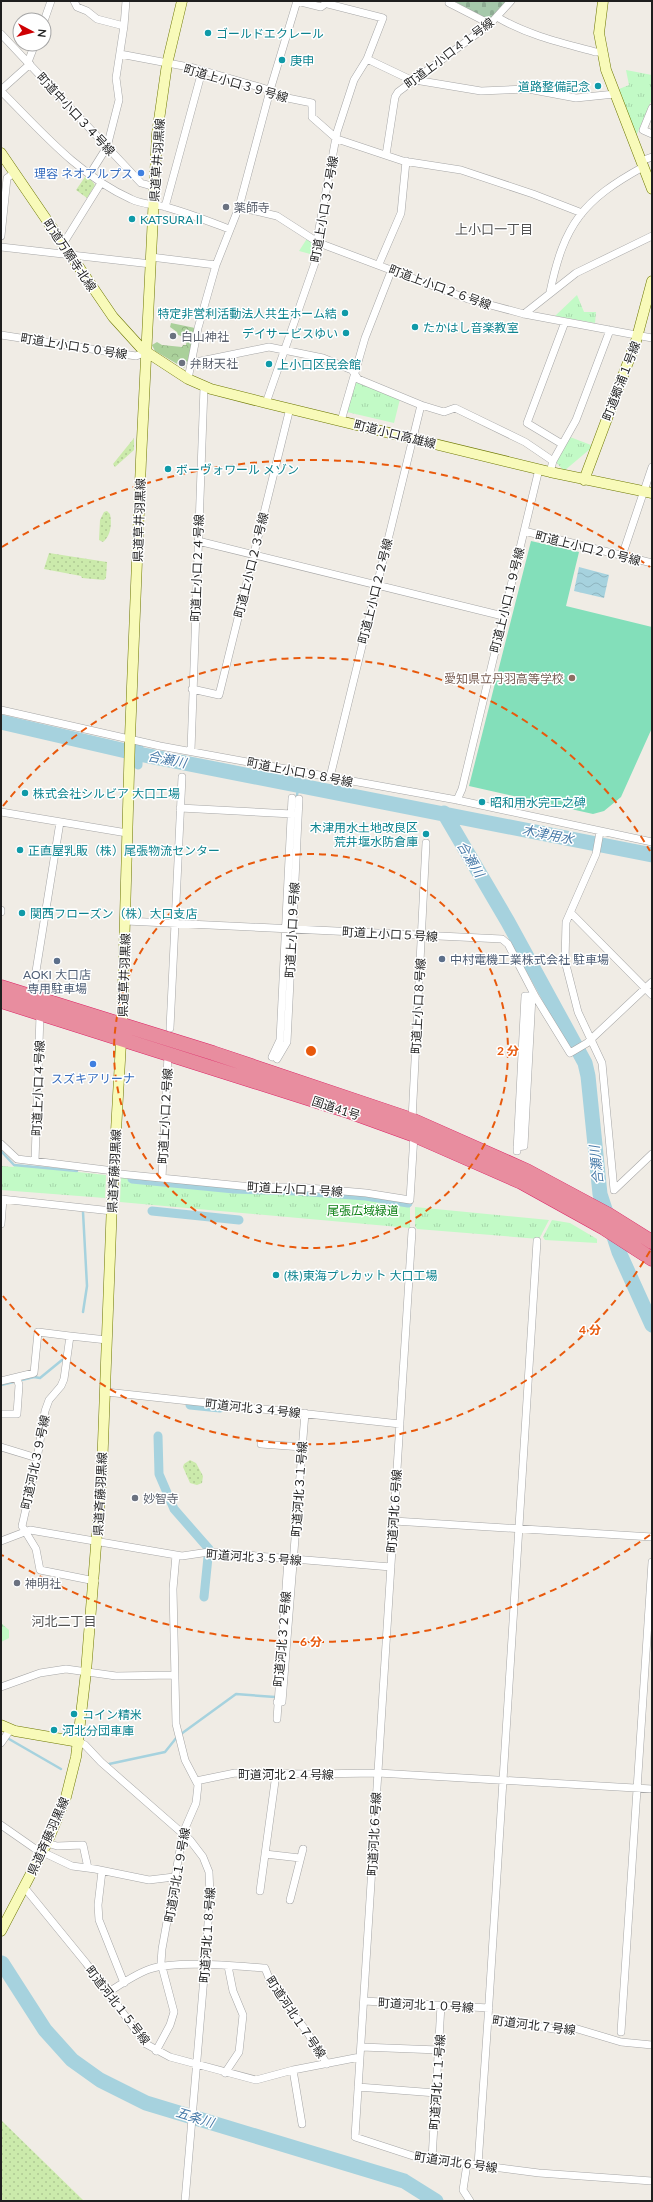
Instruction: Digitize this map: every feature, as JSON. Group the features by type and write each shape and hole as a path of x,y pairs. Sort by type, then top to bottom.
{"highway":[{"name":"国道41号","path":"1,986 343,1095 412,1120 471,1144 527,1171 609,1215 652,1242"},
{"name":"国道41号","path":"1,1001 122,1041 345,1110 414,1134 522,1182 604,1228 652,1259"}],"main road":[{"name":"県道草井羽黒線","path":"122,1041 130,737 146,352 158,134 167,64 182,1"},
{"path":"603,1 599,33 601,52 615,94 652,189"},
{"name":"町道万願寺北線","path":"1,153 113,317 146,352"},
{"name":"町道郷浦１号線","path":"584,480 638,336 652,282"},
{"name":"町道小口高雄線","path":"146,352 188,380 204,387 539,470 648,492"},
{"name":"県道斉藤羽黒線","path":"2,1929 45,1847 66,1797 79,1742 98,1541 106,1392 112,1211 122,1041"},
{"path":"1,1726 10,1730 79,1742"}],"street":[{"path":"47,12 51,1"},
{"path":"74,1 77,7 97,19 124,26"},
{"path":"90,174 107,146 119,100 116,78 124,26 126,1"},
{"path":"188,380 198,328 216,265 239,207 270,92 297,1 321,7 328,2"},
{"path":"450,1 449,3 490,24"},
{"name":"町道上小口４１号線","path":"386,155 395,97 398,92 490,24 511,1"},
{"name":"町道上小口３２号線","path":"266,403 317,257 319,242 318,234 337,139 337,132 354,80 367,59 383,18 328,2"},
{"path":"497,17 512,26 536,35 596,52 601,52"},
{"name":"町道中小口３４号線","path":"1,34 141,183 155,186"},
{"path":"32,52 29,63 1,91 49,141 101,183 131,199 188,213 229,229"},
{"name":"町道上小口３９号線","path":"120,54 202,70 266,89 273,95 312,103 312,117 337,139 406,161 460,170 533,194 582,213"},
{"path":"367,59 414,80 481,91 528,89 576,98 615,94"},
{"path":"166,207 202,70"},
{"path":"652,108 643,130 652,134"},
{"path":"550,292 563,244 569,229 603,191 652,157"},
{"path":"379,264 401,213 406,161"},
{"path":"1,236 7,178 14,173"},
{"path":"63,244 101,183"},
{"name":"町道上小口２６号線","path":"239,207 277,216 319,242 468,299 524,314 652,338"},
{"path":"524,314 550,292 590,264 652,236"},
{"path":"1,248 70,255 216,265"},
{"path":"341,421 372,319 392,269"},
{"path":"562,444 527,423 566,322"},
{"path":"550,472 553,461 576,420 610,330"},
{"name":"町道上小口５０号線","path":"1,335 136,356 146,352"},
{"path":"191,363 269,347 323,358 355,373 358,379 421,405 444,412 455,408 525,442 553,461"},
{"name":"町道上小口２４号線","path":"191,750 204,387"},
{"name":"町道上小口２２号線","path":"330,777 421,405"},
{"name":"町道上小口２３号線","path":"192,690 218,695 290,408"},
{"path":"622,556 648,492 652,467"},
{"name":"町道上小口１９号線","path":"457,800 462,789 539,470"},
{"name":"町道上小口２０号線","path":"524,531 652,563"},
{"path":"198,541 503,616"},
{"name":"町道上小口９８号線","path":"1,710 130,737 160,746 191,750 457,800 600,834 652,842"},
{"path":"170,1028 182,777"},
{"name":"町道上小口９号線","path":"289,929 296,798 292,814"},
{"path":"180,808 292,814 289,929 280,1040 275,1058"},
{"path":"1,812 127,833"},
{"path":"32,996 60,822"},
{"path":"600,834 597,851 566,922 565,961 578,1012 588,1042 602,1063 614,1190 652,1154"},
{"name":"町道上小口８号線","path":"412,1120 426,843"},
{"path":"571,913 652,996"},
{"name":"町道上小口５号線","path":"126,921 504,940 508,944 534,996 570,1053 588,1042 652,982"},
{"path":"517,1149 524,1146 534,996"},
{"name":"町道上小口４号線","path":"35,1161 40,1015"},
{"name":"町道上小口２号線","path":"162,1178 168,1055"},
{"name":"町道上小口１号線","path":"1,1144 17,1158 114,1171 120,1174 252,1187 296,1187 353,1192 410,1200 414,1134"},
{"path":"1,1224 2,1199 112,1211"},
{"name":"町道河北６号線","path":"412,1231 355,2137 416,2158 539,2173 652,2181"},
{"path":"488,2018 537,1241"},
{"path":"1,1380 17,1378 34,1373 38,1332 108,1340"},
{"name":"町道河北３９号線","path":"23,1531 22,1526 25,1505 37,1458 45,1411 49,1400 61,1386 64,1379 70,1336"},
{"path":"1,1414 17,1414 19,1385 17,1378"},
{"name":"町道河北３４号線","path":"106,1392 400,1424"},
{"name":"町道河北３１号線","path":"291,1560 305,1413"},
{"path":"261,1444 302,1447"},
{"path":"1,1447 37,1458"},
{"path":"394,1520 652,1537"},
{"name":"町道河北３５号線","path":"1,1541 23,1531 30,1530 176,1555 209,1552 291,1560 391,1567"},
{"path":"23,1531 36,1549 40,1570 95,1581"},
{"name":"町道河北１９号線","path":"156,2051 170,2025 174,2012 162,1966 162,1949 183,1833 196,1803 198,1785 185,1760 176,1724 173,1675 173,1589 176,1555"},
{"name":"町道河北３２号線","path":"277,1719 277,1702 291,1560"},
{"path":"622,2032 652,1562"},
{"path":"1,1686 40,1674 73,1669 86,1672 136,1677 173,1675"},
{"path":"1,1743 10,1730"},
{"name":"町道河北１８号線","path":"79,1742 85,1745 101,1762 183,1833 200,1853 210,1879 206,1965 185,2201"},
{"name":"町道河北２４号線","path":"196,1781 235,1773 276,1774 378,1772 652,1789"},
{"path":"260,1891 276,1774"},
{"path":"1,1825 34,1848 83,1845 88,1868"},
{"path":"45,1847 72,1866 149,1880 174,1877"},
{"path":"290,1900 303,1849"},
{"path":"265,1854 300,1858"},
{"path":"102,1871 98,1905 99,1920 124,1982"},
{"name":"町道河北１５号線","path":"24,1887 67,1940 146,2044 156,2051 196,2065 259,2080 293,2070 360,2057"},
{"name":"町道河北１７号線","path":"106,1993 150,1969 162,1966 206,1965 265,1968 271,1983 307,2032 327,2064"},
{"path":"225,2073 239,2052 243,2015 233,1991 228,1966"},
{"name":"町道河北１０号線","path":"364,2002 488,2008"},
{"name":"町道河北１１号線","path":"432,2159 441,2006"},
{"name":"町道河北７号線","path":"478,2165 488,2018 560,2030 571,2028 621,2042 652,2045"},
{"path":"361,2047 438,2050"},
{"path":"293,2070 302,2124"},
{"path":"358,2087 436,2093"},
{"path":"467,2164 463,2190 470,2201"}],"green space":[{"path":"454,1 507,1 491,19 487,20"},
{"path":"626,70 652,75 652,99 636,136 619,89 629,85"},
{"path":"87,174 95,185 87,198 76,190"},
{"path":"308,237 313,244 314,255 299,251"},
{"path":"577,295 584,312 596,312 595,323 555,316"},
{"path":"171,323 195,328 189,361 184,368 155,351 152,345 157,342 162,345 182,347 183,345 186,345 187,338 178,335 177,332 170,327"},
{"path":"355,381 400,399 394,423 347,412"},
{"path":"570,437 591,445 590,449 564,471 556,462"},
{"path":"134,438 134,450 115,467 113,464"},
{"path":"107,511 110,514 111,525 108,536 103,542 99,540 100,520 104,512"},
{"name":"愛知県立丹羽高等学校","path":"531,541 579,552 566,606 652,627 652,728 621,797 604,811 593,814 469,786"},
{"path":"49,553 107,562 106,578 104,580 82,578 81,576 44,569"},
{"path":"13,1165 106,1175 105,1198 1,1190 1,1166 14,1167"},
{"name":"尾張広域緑道","path":"121,1177 234,1190 298,1192 364,1197 410,1204 410,1228 120,1202"},
{"name":"尾張広域緑道","path":"415,1207 549,1220 539,1239 417,1229 415,1226"},
{"path":"552,1220 570,1223 597,1239 597,1243 545,1240 543,1237"},
{"path":"190,1460 196,1463 203,1476 202,1483 197,1485 190,1483 183,1467 184,1464"},
{"path":"1,1623 9,1630 9,1638 1,1642"},
{"path":"1,2120 84,2201 1,2201"}],"water":[{"path":"579,567 609,575 604,598 574,591"}],"waterway":[{"name":"合瀬川","path":"1,722 139,754 652,855"},
{"name":"合瀬川","path":"138,765 139,742"},
{"path":"297,795 299,785"},
{"name":"合瀬川","path":"444,813 508,922 585,1063 588,1076 600,1194 619,1252 652,1325"},
{"path":"1,1151 14,1165 77,1171"},
{"path":"132,1179 234,1189 298,1191 366,1196 408,1203"},
{"path":"152,1211 239,1220"},
{"path":"83,1212 87,1286 83,1312"},
{"path":"1,1385 34,1377 40,1378 62,1360"},
{"path":"190,1405 220,1408"},
{"path":"158,1436 159,1474 174,1509 209,1549"},
{"path":"204,1597 208,1557"},
{"path":"181,1734 236,1694 275,1697"},
{"path":"109,1764 165,1752 177,1737"},
{"path":"9,1739 61,1769"},
{"name":"五条川","path":"2,1963 45,2030 72,2060 100,2080 146,2103 404,2181 436,2201"}],"place":[{"name":"ゴールドエクレール","path":"208,33"},
{"name":"庚申","path":"282,60"},
{"name":"道路整備記念","path":"598,86"},
{"name":"理容 ネオアルプス","path":"141,173"},
{"name":"薬師寺","path":"226,207"},
{"name":"KATSURAⅡ","path":"132,219"},
{"name":"特定非営利活動法人共生ホーム結","path":"345,313"},
{"name":"たかはし音楽教室","path":"415,327"},
{"name":"デイサービスゆい","path":"346,333"},
{"name":"白山神社","path":"173,336"},
{"name":"弁財天社","path":"182,363"},
{"name":"上小口区民会館","path":"269,364"},
{"name":"ボーヴォワール メゾン","path":"168,469"},
{"name":"愛知県立丹羽高等学校","path":"572,678"},
{"name":"株式会社シルビア 大口工場","path":"25,793"},
{"name":"昭和用水完工之碑","path":"482,802"},
{"name":"木津用水土地改良区 荒井堰水防倉庫","path":"426,834"},
{"name":"正直屋乳販（株）尾張物流センター","path":"20,850"},
{"name":"関西フローズン（株）大口支店","path":"22,913"},
{"name":"中村電機工業株式会社 駐車場","path":"442,959"},
{"name":"AOKI 大口店 専用駐車場","path":"57,961"},
{"name":"スズキアリーナ","path":"93,1064"},
{"name":"(株)東海プレカット 大口工場","path":"276,1275"},
{"name":"妙智寺","path":"135,1498"},
{"name":"神明社","path":"17,1583"},
{"name":"コイン精米","path":"74,1714"},
{"name":"河北分団車庫","path":"54,1730"}],"district":[{"name":"上小口一丁目","path":"494,229"},
{"name":"河北二丁目","path":"64,1621"}],"water label":[{"name":"木津用水","path":"548,834"}]}
